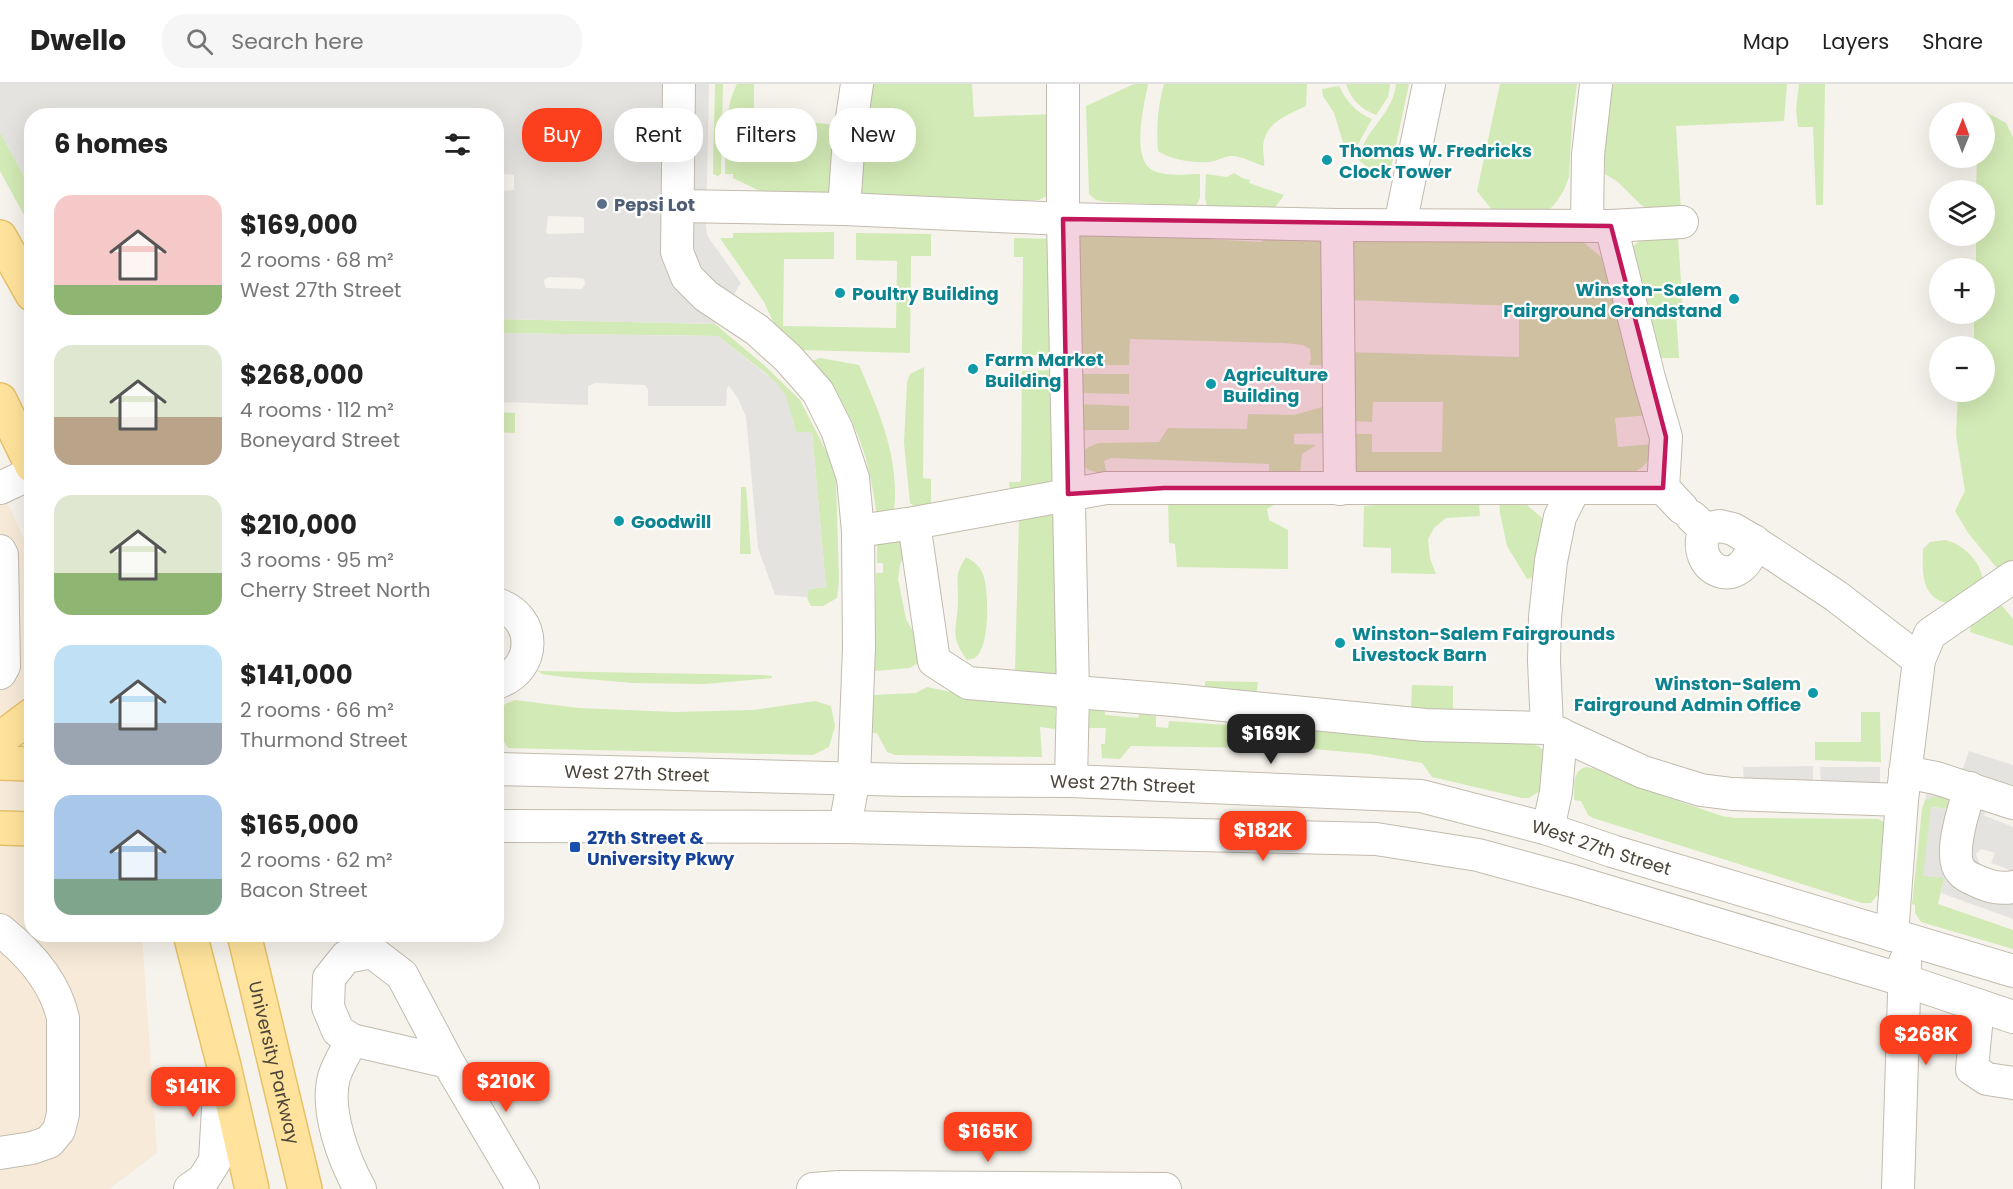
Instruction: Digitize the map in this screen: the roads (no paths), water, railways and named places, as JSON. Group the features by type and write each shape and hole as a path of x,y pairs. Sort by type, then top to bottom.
{"main road":[{"path":"0,237 24,280"},
{"path":"0,400 24,450"},
{"path":"0,739 24,722"},
{"path":"0,763 24,764"},
{"path":"0,828 24,829"},
{"path":"192,942 252,1189"},
{"name":"University Parkway","path":"246,942 305,1189"},
{"path":"263,1017 267,942"}],"street":[{"path":"679,84 677,252 687,277 706,296 757,330 788,358 818,392 828,410 853,478 858,531 858,648 854,777 845,827"},
{"path":"844,209 849,138 857,84"},
{"path":"1063,84 1063,219 1073,693 1071,781"},
{"path":"1400,225 1429,84"},
{"path":"1596,84 1588,155 1599,225 1649,378 1686,511 1701,538 1708,565 1717,572 1728,573 1739,570 1748,560 1754,541"},
{"path":"678,206 844,209 1063,219 1337,225 1599,225 1682,222"},
{"path":"1337,225 1340,489"},
{"path":"0,488 24,477"},
{"path":"858,531 1106,488 1574,489 1686,511 1720,526 1733,529 1836,596 1918,660"},
{"path":"1548,829 1556,792 1554,731 1544,671 1545,617 1551,561 1560,517 1574,489"},
{"path":"914,523 934,661 968,683 1173,700 1425,725 1554,731 1643,772 1701,790 1732,794 1903,786 1936,777 2013,803"},
{"path":"1,580 1,656"},
{"path":"1898,1189 1903,980 1899,938 1903,786 1918,660 1930,634 2007,592"},
{"path":"504,606 517,615 524,626 528,640 527,654 521,666 504,679"},
{"name":"West 27th Street","path":"504,769 906,780 1071,781 1421,796 1548,829 1612,851 2013,971"},
{"path":"1970,788 1955,858 1960,870 1974,880 1998,889 2013,887"},
{"path":"504,826 845,827 1376,839 1478,855 1541,872 1903,980 2013,1017"},
{"path":"0,930 42,972 60,1002 63,1018 63,1114 58,1130 49,1142 32,1148 0,1153"},
{"path":"448,1062 352,1040 338,1031 328,1007 329,978 346,957 372,952 402,975 448,1062 522,1189"},
{"path":"1978,1005 1972,1069 1987,1079 2013,1083"},
{"path":"352,1040 334,1077 332,1094 340,1138 349,1168 360,1189"},
{"path":"190,1189 203,1180 215,1161 219,1091 224,1066"},
{"path":"813,1189 850,1187 1165,1189"}],"place":[{"name":"Thomas W. Fredricks Clock Tower","path":"1327,160"},
{"name":"Pepsi Lot","path":"602,204"},
{"name":"Poultry Building","path":"840,293"},
{"name":"Winston-Salem Fairground Grandstand","path":"1734,299"},
{"name":"Farm Market Building","path":"973,369"},
{"name":"Agriculture Building","path":"1211,384"},
{"name":"Goodwill","path":"619,521"},
{"name":"Winston-Salem Fairgrounds Livestock Barn","path":"1340,643"},
{"name":"Winston-Salem Fairground Admin Office","path":"1813,693"},
{"name":"27th Street & University Pkwy","path":"575,847"}]}
